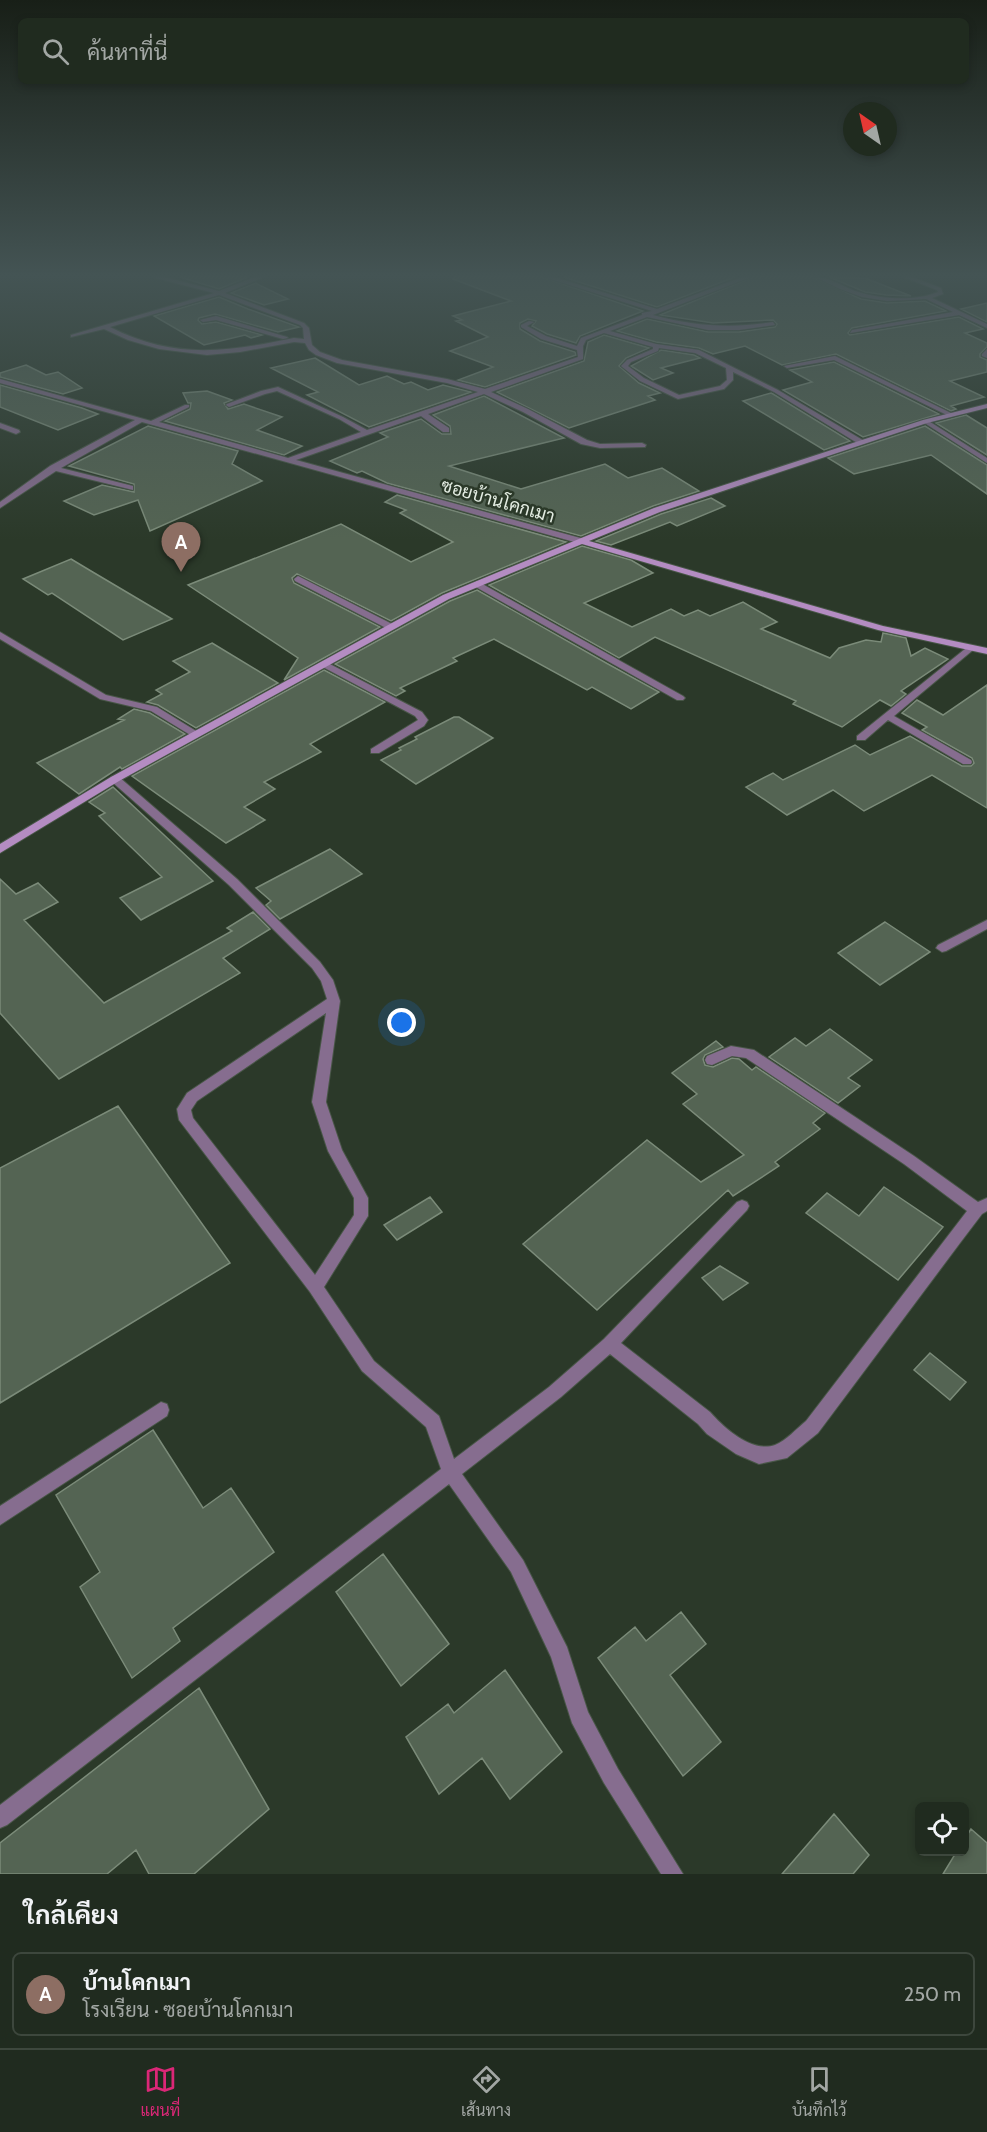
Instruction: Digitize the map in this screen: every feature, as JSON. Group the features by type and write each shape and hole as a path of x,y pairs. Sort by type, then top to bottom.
{"street":[{"path":"359,364 461,384 488,392 584,442 600,446 642,445"},
{"path":"289,460 563,364"},
{"path":"626,364 624,366 629,373 664,388 678,398 722,388 730,380 729,367"},
{"path":"724,364 862,442"},
{"path":"787,366 796,364"},
{"path":"848,364 951,415"},
{"name":"ซอยบ้านโคกเมา","path":"1,382 581,541 881,628 987,651"},
{"path":"229,405 263,392 278,389 367,433"},
{"path":"152,423 187,405"},
{"path":"0,849 115,779 446,597 657,510 925,421 987,406"},
{"path":"423,414 446,430"},
{"path":"0,506 53,468 100,439 141,420"},
{"path":"925,421 987,461"},
{"path":"0,425 16,432"},
{"path":"53,468 130,488"},
{"path":"298,579 391,627"},
{"path":"477,584 680,698"},
{"path":"0,635 103,697 154,709 196,734"},
{"path":"861,738 970,648"},
{"path":"324,664 419,714 423,720 375,751"},
{"path":"888,716 967,762"},
{"path":"115,779 233,882 300,948 327,980 334,1001 319,1102 335,1152 361,1198 361,1216 315,1287"},
{"path":"942,948 987,924"},
{"path":"334,1001 192,1096 184,1109 186,1120 315,1287 368,1366 433,1422 452,1473 517,1566 560,1654 579,1716 611,1776 673,1874"},
{"path":"610,1344 704,1418 713,1428 742,1448 759,1456 781,1452 812,1427 982,1207 749,1054 731,1051 712,1060"},
{"path":"0,1818 555,1392 610,1344 741,1206"},
{"path":"0,1516 161,1410"}],"building":[{"path":"287,364 326,364 359,385 387,376 404,384 411,382 428,390 443,385 471,392 369,427 307,395 318,392 271,368"},
{"path":"486,364 549,364 485,387 458,380 493,367"},
{"path":"574,364 620,364 619,366 639,383 660,393 648,396 655,400 569,428 497,392"},
{"path":"675,364 661,368 673,373 653,380 631,366"},
{"path":"821,364 839,364 939,414 863,437 783,390 812,382 790,370"},
{"path":"857,364 987,364 987,372 950,381 984,397 951,406 956,409 951,411"},
{"path":"26,365 46,375 58,372 82,388 63,394 0,377 0,373"},
{"path":"0,385 98,414 58,430 0,407"},
{"path":"207,391 232,400 224,403 228,409 244,404 282,417 257,430 302,446 284,455 165,421 190,409 191,403 188,403 183,393"},
{"path":"771,393 850,441 824,450 743,401"},
{"path":"484,396 564,438 449,466 521,489 605,464 628,478 662,468 699,491 653,506 581,536 387,483 362,471 357,473 330,461 388,437 380,433 421,419 442,434 451,434 450,426 433,415"},
{"path":"966,415 987,428 987,455 936,423"},
{"path":"148,426 238,451 232,464 262,481 150,531 138,500 94,515 64,501 102,485 134,492 134,484 69,466"},
{"path":"925,426 987,465 987,494 931,455 854,474 828,458"},
{"path":"397,495 566,542 442,593 391,621 297,574 292,578 294,583 380,627 284,680 298,658 188,585 341,524 411,562 453,542 400,513 406,510 385,502"},
{"path":"711,498 725,506 677,526 670,522 611,545 596,541 661,514"},
{"path":"582,546 631,560 653,573 584,603 632,627 671,609 684,616 698,610 710,616 743,602 777,622 761,629 830,658 839,648 866,640 881,642 883,633 906,638 911,656 925,648 948,659 901,691 906,694 891,706 880,700 842,727 793,704 796,701 655,637 619,658 489,585"},
{"path":"71,559 172,619 123,640 52,593 48,595 23,579"},
{"path":"477,590 659,692 631,709 592,687 587,690 494,639 453,658 457,661 400,688 405,691 396,696 335,664 450,601"},
{"path":"212,643 278,683 196,728 158,705 147,702 162,694 156,690 190,672 173,661"},
{"path":"324,670 385,702 310,744 321,752 264,782 275,789 244,807 265,820 226,843 132,776"},
{"path":"987,685 987,808 932,775 864,811 833,790 787,815 746,787 773,773 783,780 855,745 870,755 910,736 962,766 971,766 974,763 972,758 922,730 927,727 902,713 917,700 943,715"},
{"path":"134,709 150,713 185,734 122,769 120,767 79,794 37,763 124,720 118,719"},
{"path":"454,717 459,717 493,738 416,784 381,760 401,750 399,748 417,739 415,737"},
{"path":"113,787 213,881 141,920 120,898 162,877 99,816 105,813 89,802"},
{"path":"330,849 362,874 280,919 266,905 271,901 256,888"},
{"path":"0,879 16,894 38,883 58,902 24,920 104,1003 232,931 227,928 253,912 270,929 223,958 240,973 59,1079 0,1013"},
{"path":"885,922 930,952 880,985 838,953"},
{"path":"830,1029 872,1060 848,1078 860,1086 838,1103 769,1057 795,1038 806,1046"},
{"path":"716,1041 723,1047 705,1055 703,1059 705,1065 713,1067 732,1058 739,1059 752,1070 756,1067 825,1113 813,1123 820,1129 775,1162 779,1166 733,1196 728,1190 597,1310 523,1244 647,1140 701,1182 744,1155 683,1104 697,1094 672,1073"},
{"path":"118,1106 230,1263 0,1403 0,1168"},
{"path":"884,1187 943,1227 898,1280 806,1213 827,1193 859,1216"},
{"path":"430,1197 442,1212 397,1240 384,1225"},
{"path":"720,1266 748,1283 723,1300 702,1278"},
{"path":"930,1353 966,1382 950,1400 914,1370"},
{"path":"153,1430 203,1508 231,1488 274,1552 173,1628 180,1641 132,1678 80,1587 100,1572 56,1495"},
{"path":"383,1554 449,1644 401,1686 336,1592"},
{"path":"681,1612 706,1644 670,1675 721,1742 683,1776 598,1658 635,1627 646,1641"},
{"path":"505,1670 562,1752 510,1799 482,1758 439,1794 406,1737 448,1704 454,1713"},
{"path":"199,1688 269,1809 194,1874 149,1874 136,1850 107,1874 0,1874 0,1843"},
{"path":"834,1814 869,1855 853,1874 782,1874"},
{"path":"971,1829 987,1843 987,1874 943,1874 954,1856 969,1856"}],"place":[{"name":"บ้านโคกเมา","path":"181,572"}]}
